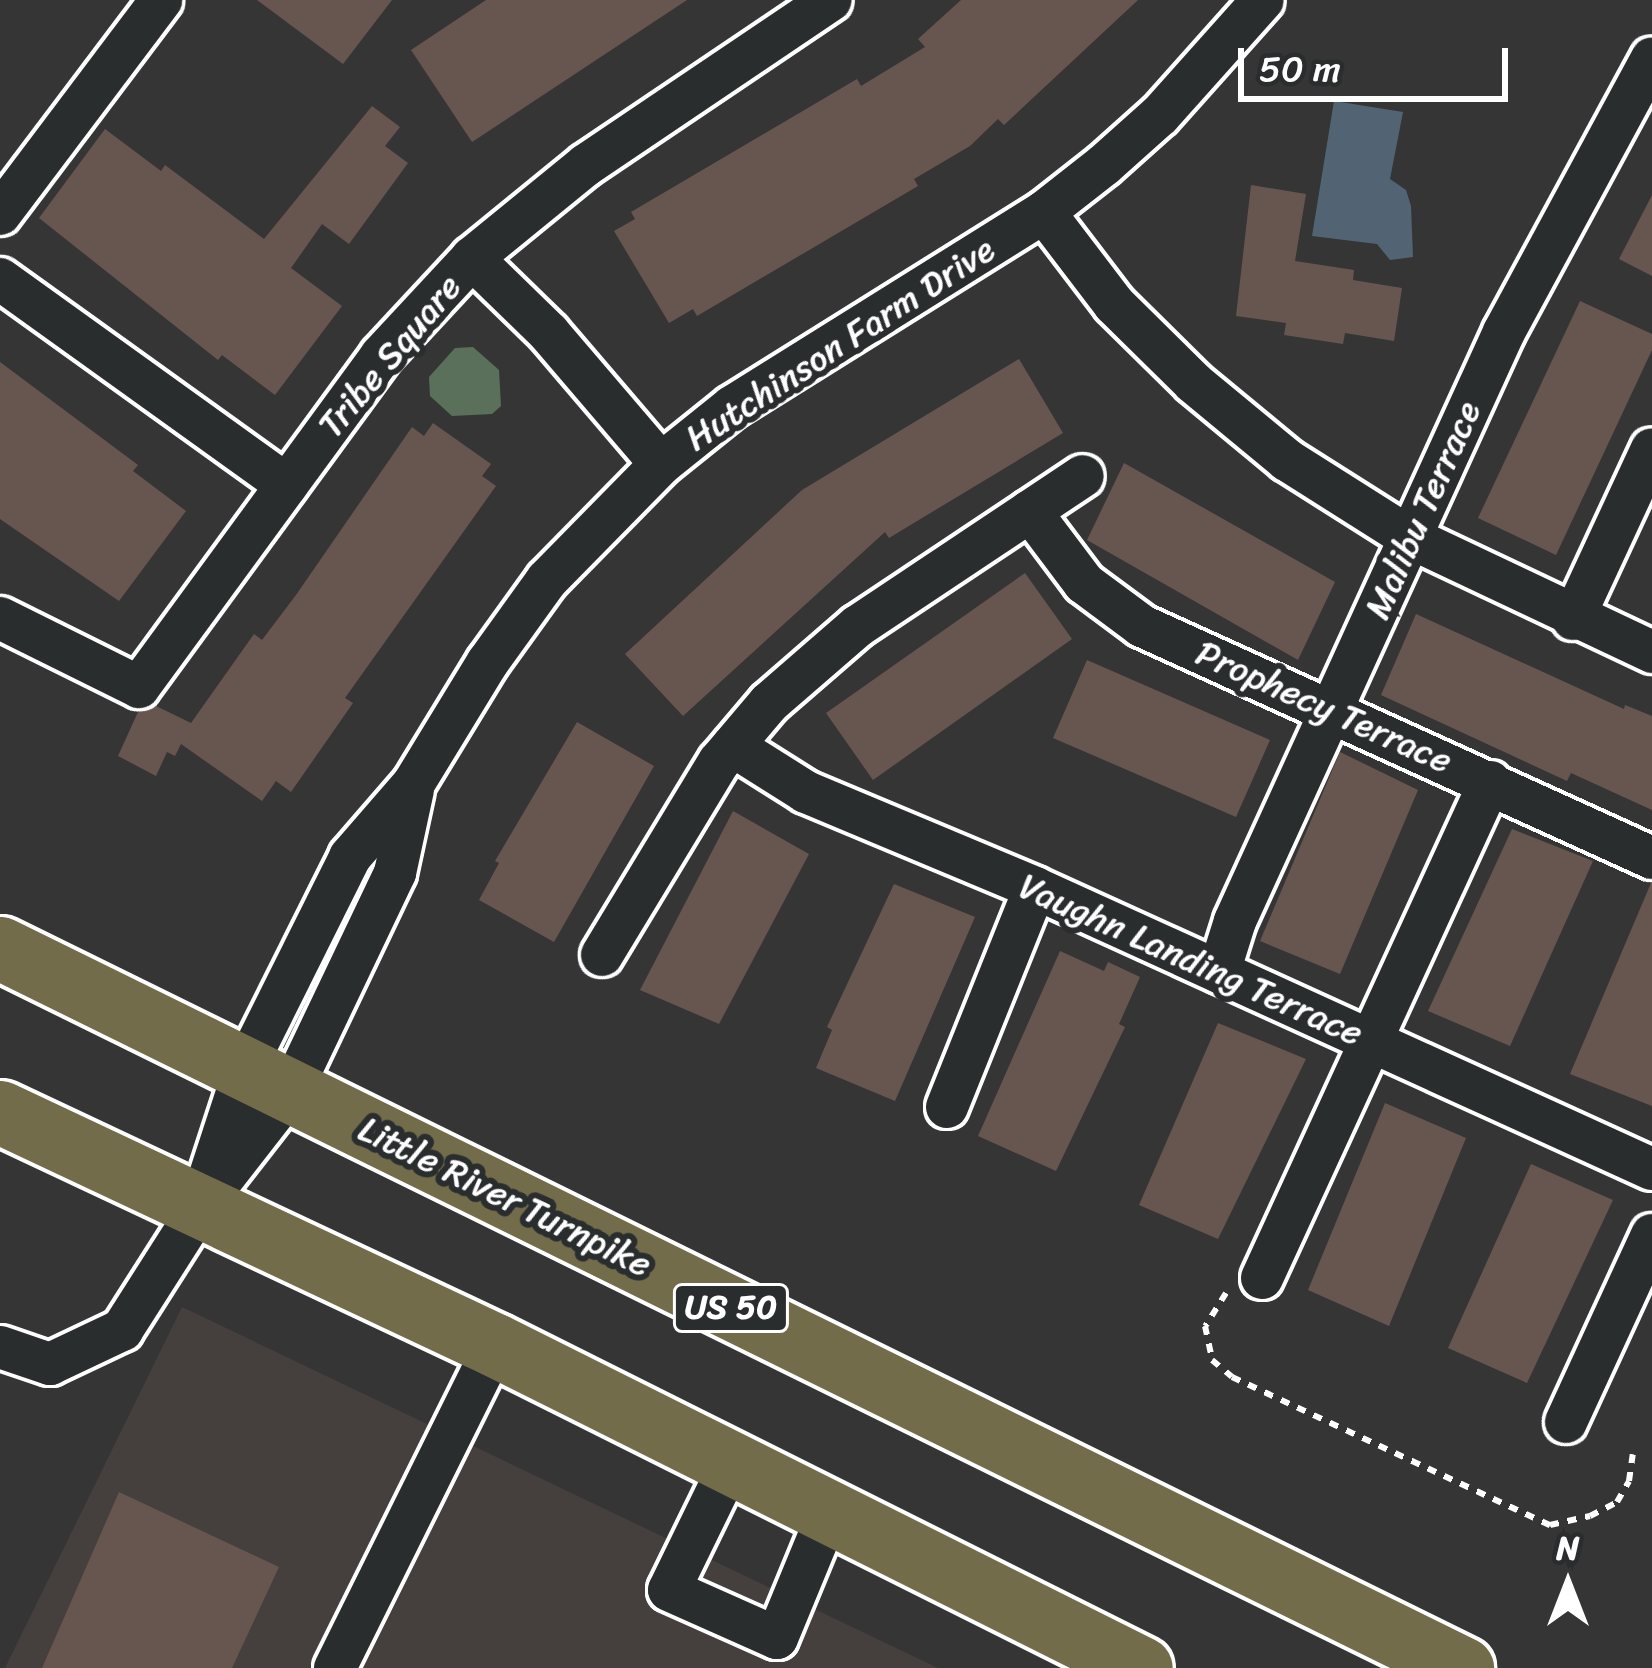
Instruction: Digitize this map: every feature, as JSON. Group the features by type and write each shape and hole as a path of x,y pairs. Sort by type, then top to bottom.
{"highway":[{"name":"Little River Turnpike","path":"0,948 1462,1668"},
{"path":"0,1112 495,1345 830,1512 1065,1651 1141,1668"}],"street":[{"path":"0,214 161,0"},
{"name":"Tribe Square","path":"0,618 139,687 381,356 472,258 586,165 831,0"},
{"name":"Hutchinson Farm Drive","path":"0,1347 50,1364 122,1330 199,1209 268,1080 395,873 414,783 488,662 547,580 661,464 733,407 1044,212 1160,115 1263,0"},
{"name":"Malibu Terrace","path":"1219,972 1235,921 1504,332 1652,58"},
{"path":"1044,212 1114,304 1194,383 1287,460 1409,537 1573,619 1652,652"},
{"path":"472,258 549,333 661,464"},
{"path":"0,279 286,485"},
{"path":"1573,619 1652,449"},
{"path":"602,955 673,833 769,703 858,626 1083,476"},
{"name":"Prophecy Terrace","path":"1030,511 1084,584 1142,626 1652,858"},
{"name":"Vaughn Landing Terrace","path":"733,746 806,792 1035,888 1652,1169"},
{"path":"1262,1278 1490,782"},
{"path":"947,1107 1035,888"},
{"path":"1566,1422 1652,1235"},
{"path":"335,1668 495,1345"},
{"path":"731,1463 669,1590 777,1637 830,1512"}],"path":[{"path":"1262,1278 1232,1289 1210,1311 1205,1326 1212,1360 1232,1377 1330,1426 1550,1525 1590,1516 1617,1502 1629,1481 1633,1454"}],"shaded area":[{"path":"182,1307 938,1668 5,1668"}],"green space":[{"path":"473,347 499,370 501,406 492,414 452,416 430,396 429,377 455,348"}],"water":[{"path":"1334,101 1403,112 1390,179 1406,190 1411,206 1413,257 1390,260 1377,244 1312,236"}],"building":[{"path":"257,0 392,0 343,64"},
{"path":"486,0 687,0 472,142 411,50"},
{"path":"961,0 1138,0 1004,125 998,119 970,146 914,179 918,186 697,316 693,309 669,323 614,231 635,219 631,212 857,79 861,86 925,47 918,39"},
{"path":"372,106 400,127 385,146 408,163 349,244 322,224 291,268 342,306 275,395 222,355 218,360 39,218 105,129 161,171 165,165 264,239"},
{"path":"1251,185 1306,194 1295,261 1354,270 1353,280 1402,288 1394,341 1345,333 1343,344 1284,335 1286,323 1236,316"},
{"path":"1652,195 1652,276 1619,259"},
{"path":"1580,301 1652,334 1652,350 1556,555 1478,518"},
{"path":"1019,359 1063,433 889,538 885,532 683,716 625,654 802,490"},
{"path":"0,362 138,465 133,471 186,511 119,601 0,519"},
{"path":"433,423 491,464 482,476 496,486 345,698 353,703 291,792 276,781 262,801 181,744 175,756 167,752 156,776 118,756 138,712 156,706 191,723 254,634 262,640 296,595 412,427 424,436"},
{"path":"1124,463 1335,582 1298,660 1087,540"},
{"path":"1025,573 1072,639 873,780 826,713"},
{"path":"1416,614 1624,709 1625,705 1652,716 1652,810 1571,773 1567,781 1381,695"},
{"path":"1087,660 1270,740 1236,817 1053,738"},
{"path":"577,722 654,766 554,942 479,900 499,863 495,861"},
{"path":"1340,752 1418,790 1340,974 1260,941"},
{"path":"733,811 809,854 719,1024 640,990"},
{"path":"1512,829 1593,861 1510,1046 1428,1011"},
{"path":"1652,883 1652,1106 1570,1074"},
{"path":"894,884 975,917 895,1101 816,1068 832,1030 827,1027"},
{"path":"1060,951 1104,971 1108,962 1140,977 1119,1024 1125,1027 1056,1171 978,1136"},
{"path":"1218,1023 1306,1059 1218,1239 1139,1205"},
{"path":"1385,1103 1466,1138 1389,1326 1308,1290"},
{"path":"1531,1164 1613,1200 1527,1383 1448,1348"},
{"path":"119,1492 279,1567 232,1668 42,1668"}]}
